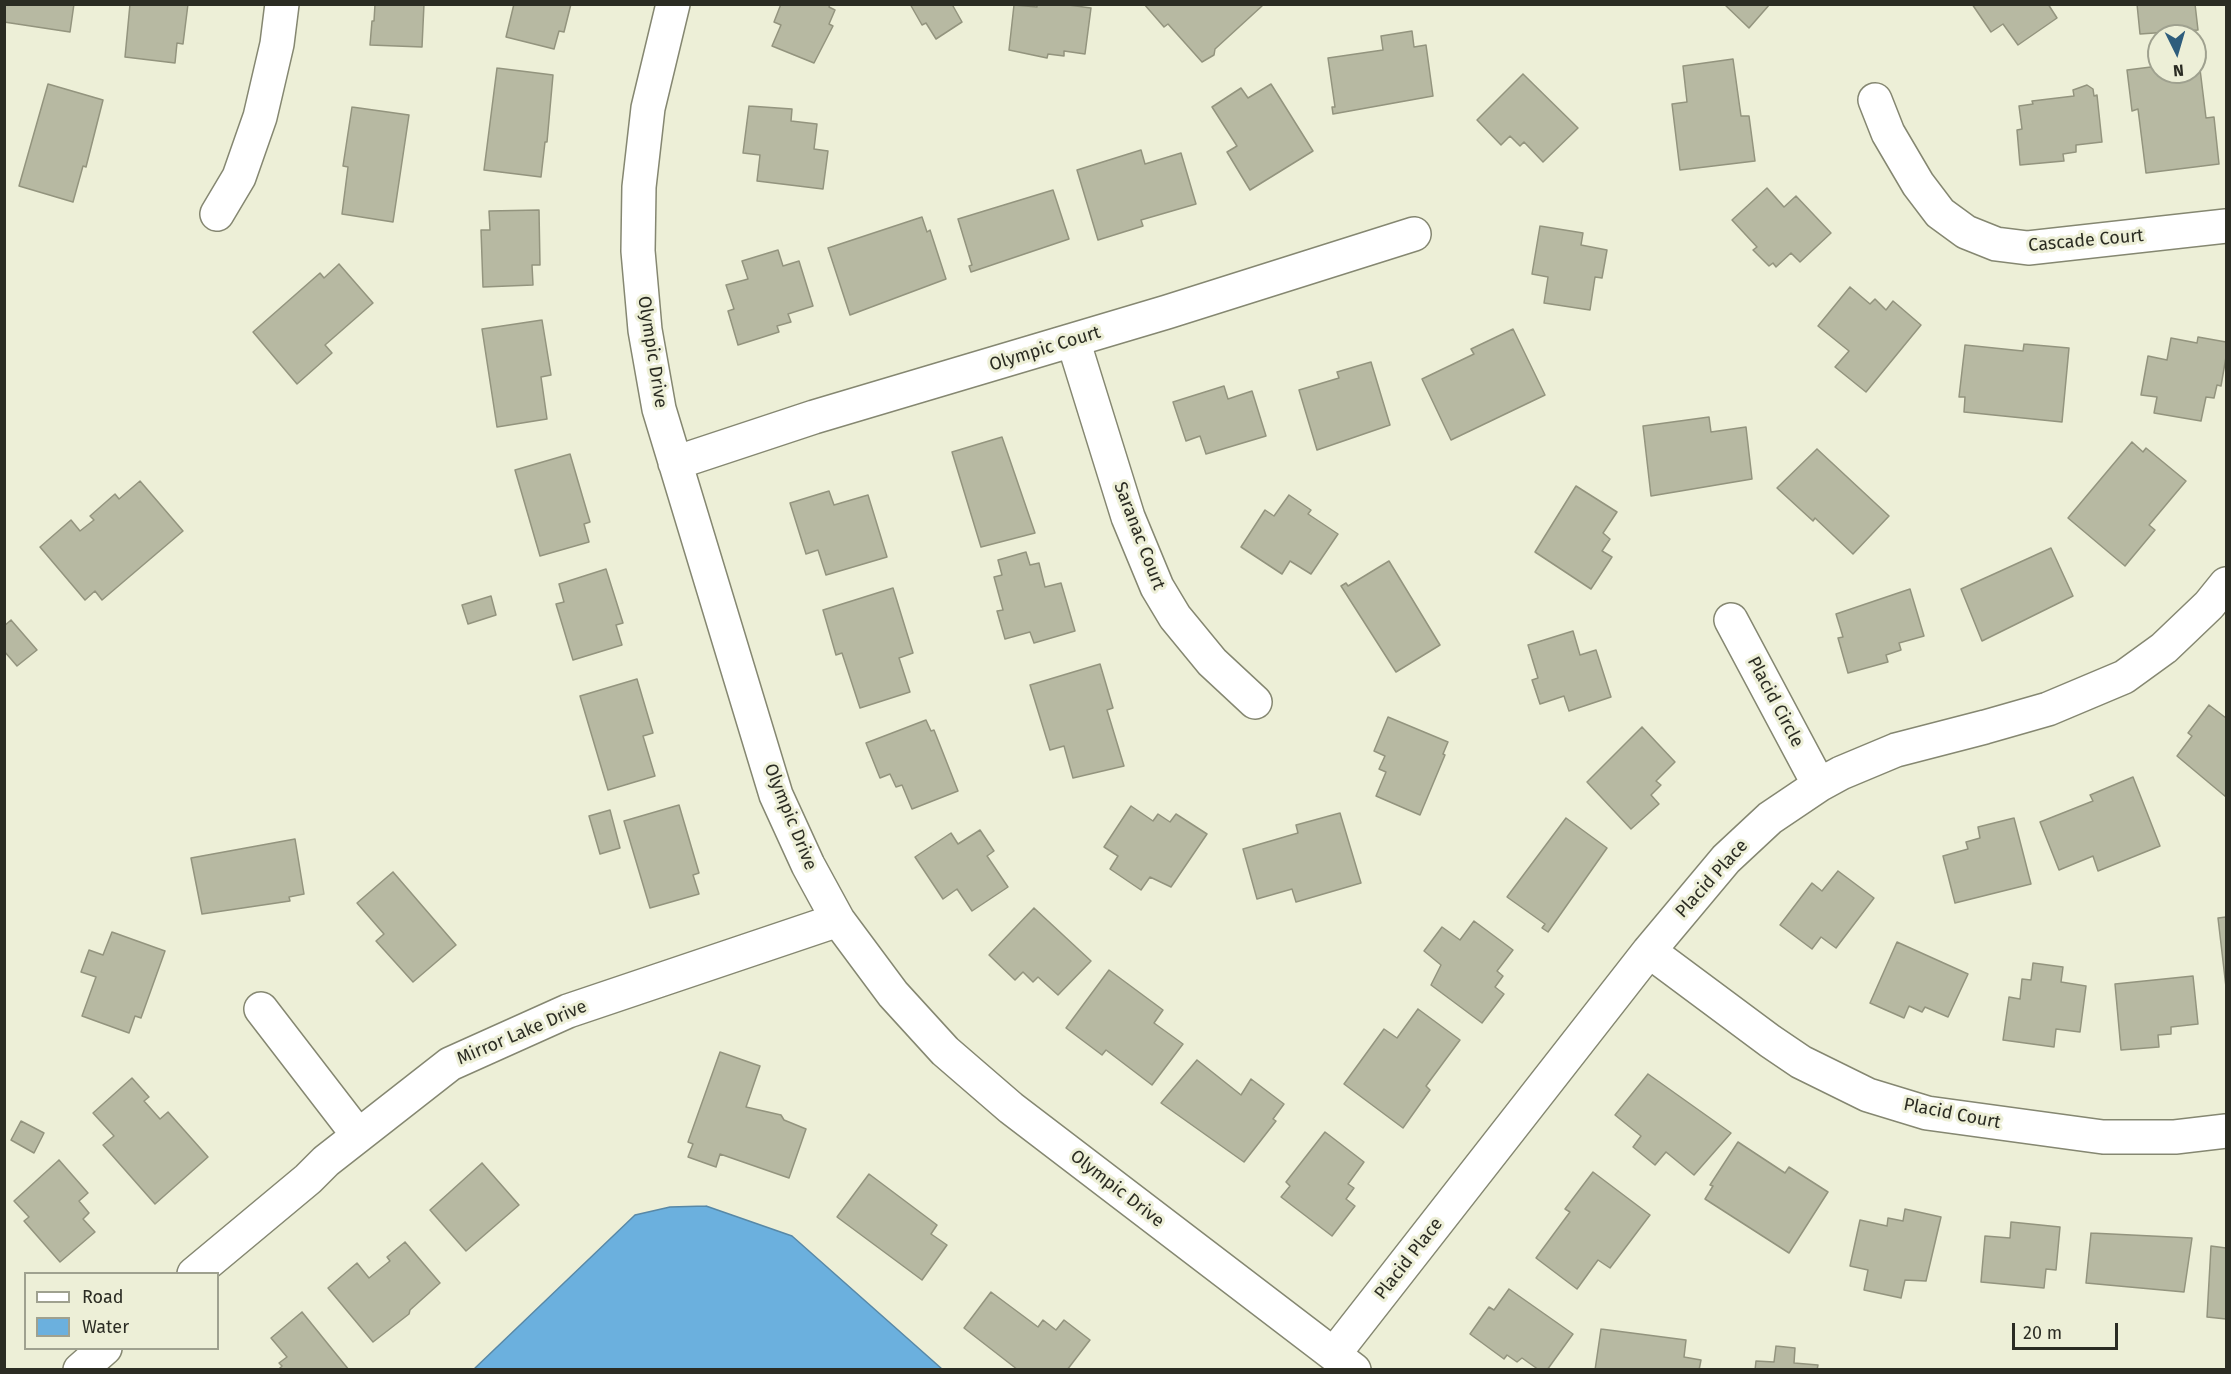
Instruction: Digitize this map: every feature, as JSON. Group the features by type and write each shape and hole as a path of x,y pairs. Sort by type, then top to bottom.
{"street":[{"path":"217,214 239,177 260,117 277,44 282,4"},
{"name":"Olympic Drive","path":"673,4 648,108 639,187 639,251 645,330 659,409 776,795 808,865 838,920 893,994 945,1051 1011,1108 1344,1362"},
{"name":"Cascade Court","path":"1875,100 1888,133 1918,184 1940,213 1966,232 1996,244 2028,248 2226,226"},
{"name":"Olympic Court","path":"675,463 814,417 1073,340 1414,234"},
{"name":"Saranac Court","path":"1073,340 1128,517 1157,587 1175,617 1212,662 1255,702"},
{"name":"Placid Place","path":"1344,1362 1649,951 1726,859 1770,818 1841,773 1896,750 1985,728 2048,709 2124,677 2164,648 2209,605 2226,584"},
{"name":"Placid Circle","path":"1731,620 1819,785"},
{"name":"Mirror Lake Drive","path":"197,1272 308,1179 326,1161 450,1064 568,1011 838,920"},
{"name":"Placid Court","path":"1649,951 1770,1041 1802,1062 1868,1095 1917,1110 2046,1131 2103,1137 2175,1137 2226,1131"},
{"path":"261,1009 358,1136"},
{"path":"80,1370 103,1350"}],"water":[{"path":"706,1206 792,1236 942,1369 474,1369 635,1215 670,1207"}],"building":[{"path":"4,4 74,4 70,32 4,22"},
{"path":"130,4 188,4 183,44 177,43 175,63 125,57"},
{"path":"375,4 424,4 422,47 370,45"},
{"path":"514,4 571,4 564,32 559,31 554,49 506,37"},
{"path":"781,4 830,4 829,7 835,10 829,24 833,26 814,63 772,46 781,25 774,22"},
{"path":"910,4 956,4 953,6 962,22 936,39 926,23 922,25"},
{"path":"1037,4 1091,8 1085,54 1064,51 1064,56 1048,54 1047,58 1009,50 1014,5 1037,7"},
{"path":"1144,4 1261,4 1262,6 1215,49 1214,55 1202,62 1168,24 1164,27"},
{"path":"1724,4 1770,4 1749,28"},
{"path":"1972,4 2048,4 2057,18 2018,45 2003,24 1991,32"},
{"path":"2137,4 2195,4 2197,24 2147,24 2147,34 2140,34"},
{"path":"1412,31 1414,47 1426,45 1433,96 1333,114 1332,107 1335,107 1328,58 1383,50 1381,36"},
{"path":"1733,59 1741,116 1749,116 1755,161 1680,170 1672,104 1687,102 1683,66"},
{"path":"497,68 553,75 547,142 545,142 541,177 484,170"},
{"path":"2147,68 2147,84 2202,84 2206,118 2214,117 2219,164 2146,173 2138,109 2132,111 2127,70"},
{"path":"1523,74 1578,128 1543,162 1524,142 1520,146 1510,136 1501,145 1477,120"},
{"path":"48,84 103,100 86,167 83,166 73,202 19,186"},
{"path":"1271,84 1313,151 1250,190 1227,152 1237,146 1212,107 1241,88 1248,98"},
{"path":"2087,85 2093,89 2094,96 2097,95 2102,142 2076,145 2076,152 2063,154 2064,161 2020,165 2017,130 2022,129 2019,106 2033,104 2032,101 2074,96 2073,90"},
{"path":"749,106 792,109 791,121 817,124 814,149 828,151 823,189 757,181 760,155 743,153"},
{"path":"352,107 409,115 393,222 342,214 348,167 343,166"},
{"path":"1141,150 1145,164 1181,153 1196,204 1141,220 1143,226 1098,240 1077,170"},
{"path":"1767,188 1784,207 1796,196 1831,233 1800,262 1791,253 1776,267 1773,263 1769,266 1753,250 1757,247 1732,220"},
{"path":"1053,190 1069,239 971,272 969,266 972,265 958,219"},
{"path":"539,210 540,265 532,265 533,285 483,287 481,230 490,230 489,211"},
{"path":"922,217 927,232 930,230 946,279 850,315 828,248"},
{"path":"1540,226 1583,233 1581,245 1607,250 1602,278 1595,277 1590,310 1544,303 1548,277 1532,274"},
{"path":"778,250 783,266 799,261 813,306 788,314 791,322 777,326 779,332 738,345 728,311 734,309 726,285 748,279 742,261"},
{"path":"339,264 373,303 325,345 332,353 297,384 253,332 320,273 324,278"},
{"path":"1850,287 1870,304 1875,299 1886,310 1893,301 1921,325 1866,392 1835,367 1849,351 1818,326"},
{"path":"542,320 551,375 541,377 547,419 497,427 482,329"},
{"path":"1513,329 1545,395 1451,440 1422,379 1474,354 1471,349"},
{"path":"2198,337 2226,342 2221,386 2217,385 2214,398 2206,397 2201,421 2154,413 2157,397 2141,395 2148,356 2167,360 2171,338 2197,343"},
{"path":"2024,344 2069,348 2062,422 1964,412 1965,397 1959,397 1965,345 2023,351"},
{"path":"1371,362 1390,425 1317,450 1299,390 1339,378 1337,372"},
{"path":"1224,386 1228,399 1252,391 1266,436 1206,454 1200,436 1186,441 1173,402"},
{"path":"1709,417 1711,432 1746,427 1752,479 1651,496 1643,426"},
{"path":"1002,437 1035,533 981,547 952,452"},
{"path":"2132,442 2143,452 2146,448 2186,481 2149,525 2155,530 2125,566 2068,518"},
{"path":"1817,449 1889,516 1853,554 1815,518 1813,521 1777,488"},
{"path":"570,454 590,522 584,524 589,542 540,556 515,470"},
{"path":"140,481 183,531 102,600 95,591 85,600 40,547 71,520 80,531 94,520 90,516 115,494 119,499"},
{"path":"1576,486 1617,512 1603,533 1610,539 1602,551 1612,557 1591,589 1535,552"},
{"path":"829,491 834,505 868,495 887,557 826,575 818,550 806,554 790,503"},
{"path":"1289,495 1311,510 1308,514 1338,534 1311,574 1290,561 1282,574 1241,547 1265,510 1274,516"},
{"path":"2051,548 2073,596 1982,641 1961,589"},
{"path":"1026,552 1030,565 1039,563 1045,587 1061,583 1075,631 1034,643 1030,632 1005,639 997,611 1003,610 994,577 1002,575 998,560"},
{"path":"1389,561 1440,645 1396,672 1341,586 1346,583 1348,586"},
{"path":"606,569 623,623 616,625 622,645 573,660 556,604 564,602 559,584"},
{"path":"893,588 913,653 899,658 910,692 860,708 842,653 836,655 823,610"},
{"path":"1910,589 1924,636 1899,643 1901,650 1886,655 1888,662 1848,673 1838,638 1843,637 1836,614"},
{"path":"491,596 496,615 468,624 462,605"},
{"path":"11,620 37,650 17,666 4,651 4,626"},
{"path":"1573,631 1580,655 1596,650 1611,697 1569,711 1564,696 1540,704 1532,680 1538,678 1528,645"},
{"path":"1100,664 1113,708 1107,710 1124,766 1073,778 1064,746 1050,750 1030,685"},
{"path":"637,679 653,733 643,736 655,776 608,790 580,696"},
{"path":"2209,705 2226,718 2226,797 2177,756 2192,736 2188,733"},
{"path":"1388,717 1448,742 1443,754 1445,755 1420,815 1376,796 1386,772 1379,769 1385,756 1374,751"},
{"path":"926,720 931,731 934,730 958,791 912,809 902,785 896,787 890,774 880,778 866,743"},
{"path":"1642,727 1675,762 1656,781 1661,785 1651,795 1659,804 1631,829 1587,782"},
{"path":"2133,777 2160,846 2098,871 2093,856 2059,870 2040,822 2093,801 2090,795"},
{"path":"679,805 699,873 693,875 699,894 650,908 624,821"},
{"path":"1131,806 1153,821 1158,814 1170,822 1176,814 1207,834 1171,887 1150,877 1141,890 1110,869 1118,856 1104,847"},
{"path":"610,810 620,848 600,854 589,816"},
{"path":"1340,813 1361,883 1296,902 1292,889 1257,899 1243,849 1298,833 1296,825"},
{"path":"1566,818 1607,848 1548,932 1542,928 1545,924 1507,897"},
{"path":"2014,818 2031,884 1955,903 1943,856 1968,849 1966,842 1980,838 1978,827"},
{"path":"980,830 994,851 987,856 1008,887 972,911 957,889 943,899 915,857 951,833 958,844"},
{"path":"295,839 304,894 289,897 290,901 202,914 191,858"},
{"path":"1838,871 1874,898 1836,948 1821,937 1812,949 1780,925 1812,883 1822,891"},
{"path":"393,872 456,945 413,982 376,941 384,934 357,903"},
{"path":"1034,908 1091,961 1058,995 1038,977 1033,982 1023,972 1015,980 989,955"},
{"path":"2226,917 2226,987 2218,918"},
{"path":"1474,921 1513,950 1497,971 1503,976 1495,987 1504,994 1482,1023 1431,985 1441,965 1424,951 1442,927 1460,940"},
{"path":"112,932 165,951 141,1018 135,1016 129,1033 82,1016 96,977 81,972 89,950 103,955"},
{"path":"1897,942 1968,974 1948,1017 1925,1007 1922,1012 1909,1006 1904,1018 1870,1003"},
{"path":"2033,963 2063,967 2061,982 2086,986 2080,1032 2056,1029 2054,1047 2003,1040 2009,997 2020,999 2022,979 2031,980"},
{"path":"1109,970 1163,1010 1154,1023 1183,1044 1152,1085 1106,1050 1102,1055 1066,1028"},
{"path":"2193,976 2198,1024 2171,1027 2171,1034 2158,1035 2159,1047 2121,1050 2115,984"},
{"path":"1418,1009 1460,1040 1426,1086 1430,1090 1403,1128 1344,1084 1384,1029 1397,1038"},
{"path":"720,1052 760,1066 746,1107 781,1115 784,1120 806,1129 789,1178 720,1154 716,1167 688,1157 693,1144 688,1142"},
{"path":"1197,1060 1241,1095 1251,1079 1284,1104 1273,1119 1276,1121 1244,1162 1161,1103"},
{"path":"1648,1074 1731,1133 1694,1175 1666,1152 1655,1165 1633,1147 1641,1136 1615,1115"},
{"path":"132,1078 149,1097 144,1101 160,1119 168,1112 208,1157 155,1204 103,1145 114,1136 93,1113"},
{"path":"21,1121 44,1133 34,1153 11,1140"},
{"path":"1325,1132 1364,1162 1348,1184 1354,1188 1346,1199 1355,1206 1332,1236 1281,1197 1290,1186 1286,1182"},
{"path":"1738,1142 1785,1173 1789,1167 1828,1192 1789,1253 1705,1199 1713,1186 1710,1185"},
{"path":"59,1160 88,1193 79,1201 89,1213 83,1219 95,1232 60,1262 24,1221 29,1217 14,1201"},
{"path":"482,1163 519,1205 466,1251 430,1210"},
{"path":"1593,1172 1650,1215 1610,1268 1598,1260 1577,1289 1536,1258 1570,1212 1565,1209"},
{"path":"869,1174 937,1225 931,1234 947,1245 922,1280 837,1217"},
{"path":"1905,1209 1941,1217 1926,1281 1905,1280 1901,1298 1864,1290 1868,1270 1850,1266 1860,1220 1887,1226 1888,1218 1903,1221"},
{"path":"2011,1222 2060,1227 2056,1270 2046,1269 2044,1288 1981,1282 1985,1236 2010,1238"},
{"path":"2091,1233 2192,1238 2184,1292 2086,1283"},
{"path":"405,1242 440,1283 410,1310 409,1314 373,1342 328,1288 357,1263 369,1278 390,1261 387,1257"},
{"path":"2211,1246 2226,1248 2226,1319 2207,1317"},
{"path":"1509,1289 1573,1334 1547,1370 1539,1370 1522,1358 1517,1362 1507,1355 1504,1359 1470,1334 1489,1307 1494,1310"},
{"path":"991,1292 1038,1327 1043,1320 1056,1330 1064,1320 1090,1340 1067,1370 1018,1370 964,1328"},
{"path":"302,1312 349,1370 278,1370 282,1366 279,1363 287,1357 271,1338"},
{"path":"1601,1329 1686,1340 1684,1357 1701,1360 1699,1370 1595,1370"},
{"path":"1776,1346 1795,1348 1794,1363 1818,1365 1817,1370 1755,1370 1756,1361 1774,1362"}]}
